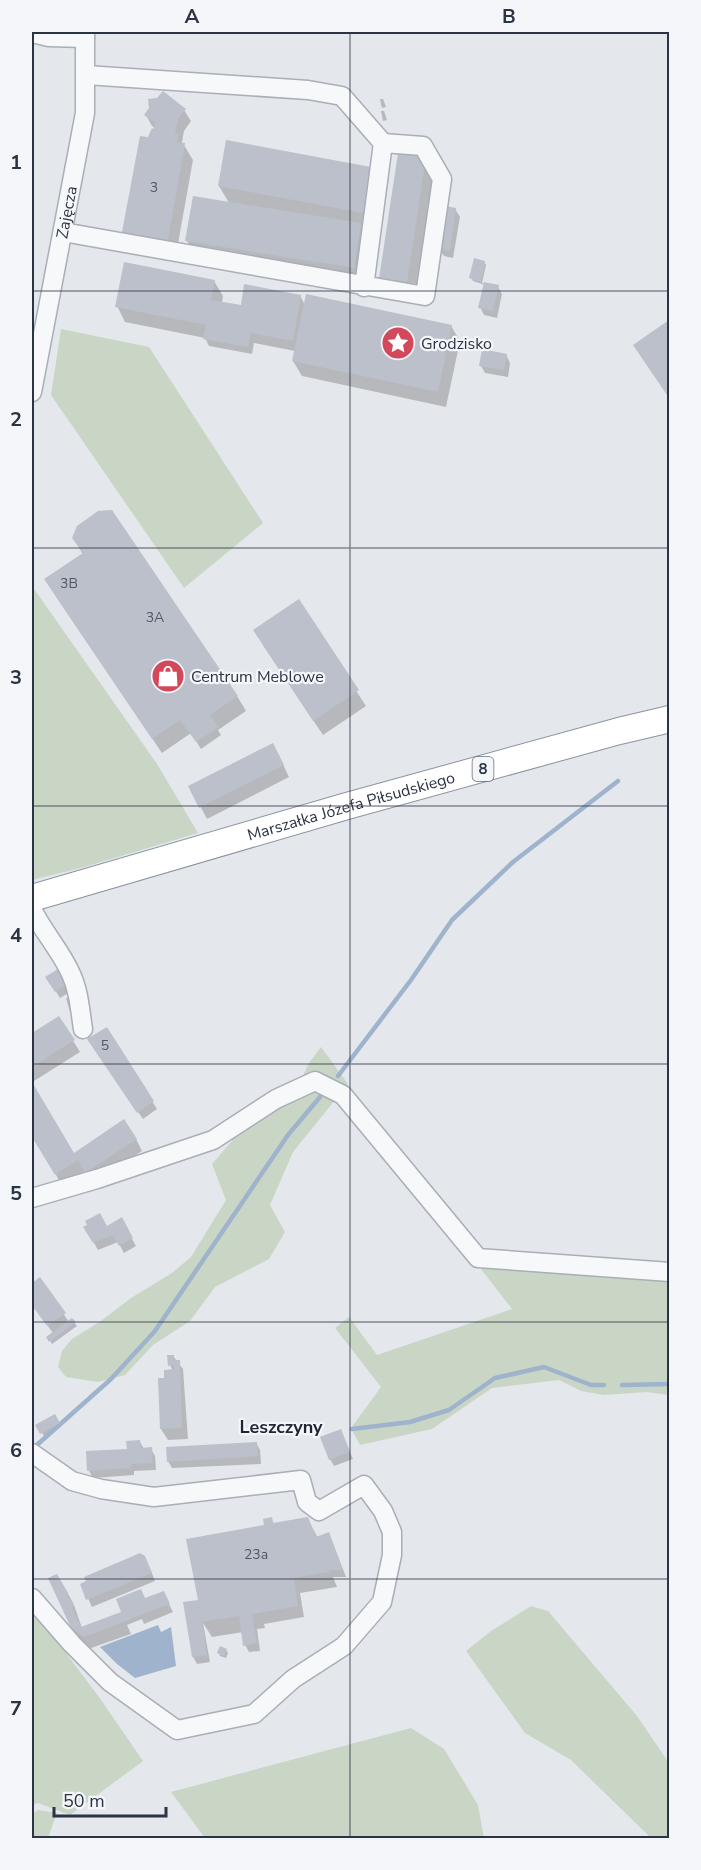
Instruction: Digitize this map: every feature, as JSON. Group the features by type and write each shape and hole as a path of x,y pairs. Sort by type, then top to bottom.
{"highway":[{"name":"Marszałka Józefa Piłsudskiego","path":"32,898 347,806 669,719"}],"street":[{"path":"32,33 49,38 85,35"},
{"name":"Zajęcza","path":"32,392 85,113 85,35"},
{"path":"63,232 425,296 442,179 423,146 383,143 342,96 308,90 86,75"},
{"path":"364,286 383,143"},
{"path":"32,909 70,973 78,994 83,1029"},
{"path":"32,1198 213,1140 276,1099 315,1081 343,1095 478,1258 669,1272"},
{"path":"32,1453 72,1481 101,1489 154,1497 301,1480 307,1502 319,1511 364,1485 383,1511 392,1532 392,1555 382,1602 344,1646 293,1679 254,1714 177,1730 110,1682 72,1644 32,1598"}],"green space":[{"path":"61,329 149,347 263,523 184,588 51,395"},
{"path":"32,586 157,764 198,833 81,868 32,880"},
{"path":"321,1047 348,1084 293,1152 270,1205 285,1232 269,1259 215,1287 190,1321 153,1345 125,1375 98,1382 66,1377 58,1367 62,1351 72,1339 172,1273 191,1257 226,1200 212,1164 232,1141 234,1122 299,1084 309,1063"},
{"path":"489,1263 669,1281 669,1395 647,1392 604,1395 581,1391 559,1380 492,1388 432,1429 360,1445 351,1428 381,1387 335,1328 349,1317 377,1355 512,1309 481,1269"},
{"path":"531,1606 548,1611 637,1716 669,1763 669,1838 651,1838 571,1760 525,1733 466,1651 491,1631"},
{"path":"32,1608 99,1697 143,1761 70,1815 38,1803 32,1805"},
{"path":"411,1728 444,1749 478,1805 484,1838 205,1838 171,1792"},
{"path":"38,1810 57,1813 48,1838 32,1838 32,1814"}],"water":[{"path":"158,1625 161,1632 171,1627 176,1666 135,1678 100,1647"}],"building":[{"path":"163,91 186,109 178,119 175,133 179,134 177,142 185,143 168,240 122,232 140,136 148,137 152,128 154,129 155,123 144,115 149,108 148,99 157,98"},
{"path":"226,140 371,167 363,213 218,186"},
{"path":"398,153 426,157 407,283 379,279"},
{"path":"193,196 361,223 354,268 185,241"},
{"path":"445,206 456,208 450,251 438,249"},
{"path":"474,258 485,261 481,282 469,278"},
{"path":"124,262 215,280 211,300 241,305 244,284 301,295 293,341 251,333 248,347 203,339 206,325 115,307"},
{"path":"484,282 499,285 493,311 478,308"},
{"path":"306,294 452,325 438,392 292,361"},
{"path":"669,320 669,398 633,345"},
{"path":"482,349 507,354 504,370 479,366"},
{"path":"112,510 238,696 210,715 219,727 196,742 180,720 152,739 44,579 83,553 72,538 77,526 98,511"},
{"path":"299,599 359,690 313,721 253,630"},
{"path":"273,743 284,765 199,808 188,786"},
{"path":"58,969 67,984 55,992 45,977"},
{"path":"59,1016 75,1040 32,1067 32,1033"},
{"path":"107,1027 154,1101 137,1113 87,1039"},
{"path":"32,1082 74,1153 124,1119 137,1139 85,1173 78,1160 55,1175 32,1137"},
{"path":"100,1213 107,1226 122,1217 133,1238 119,1246 112,1235 93,1243 83,1227 87,1225 85,1221"},
{"path":"40,1277 66,1313 47,1326 32,1305 32,1283"},
{"path":"72,1318 76,1322 49,1342 46,1337"},
{"path":"167,1355 174,1355 174,1360 180,1360 182,1428 160,1429 158,1378 164,1378 164,1370 174,1369 173,1365 168,1366"},
{"path":"55,1414 60,1423 40,1434 35,1425"},
{"path":"341,1429 350,1452 329,1460 320,1437"},
{"path":"140,1440 141,1448 152,1447 153,1463 131,1464 131,1468 87,1471 86,1451 127,1449 126,1441"},
{"path":"257,1442 258,1456 167,1462 166,1447"},
{"path":"272,1517 273,1523 308,1517 316,1537 329,1532 343,1570 329,1570 330,1572 294,1578 298,1606 252,1614 257,1643 243,1646 239,1616 202,1622 207,1655 192,1657 183,1602 198,1600 186,1539 264,1525 263,1519"},
{"path":"140,1553 145,1556 152,1573 86,1600 80,1584 86,1581 84,1577"},
{"path":"57,1574 68,1593 66,1594 71,1599 81,1627 121,1612 116,1599 141,1589 145,1598 164,1591 170,1604 84,1637 71,1628 48,1578"},
{"path":"220,1646 227,1649 224,1656 217,1653"}],"waterway":[{"path":"338,1076 411,980 452,920 513,862 618,781"},
{"path":"38,1444 111,1379 155,1331 288,1135 320,1097"},
{"path":"352,1429 410,1422 449,1410 495,1378 544,1367 591,1385 604,1385"},
{"path":"622,1385 670,1384"}],"place":[{"name":"Grodzisko","path":"398,343"},
{"name":"Centrum Meblowe","path":"168,676"}],"district":[{"name":"Leszczyny","path":"281,1427"}]}
